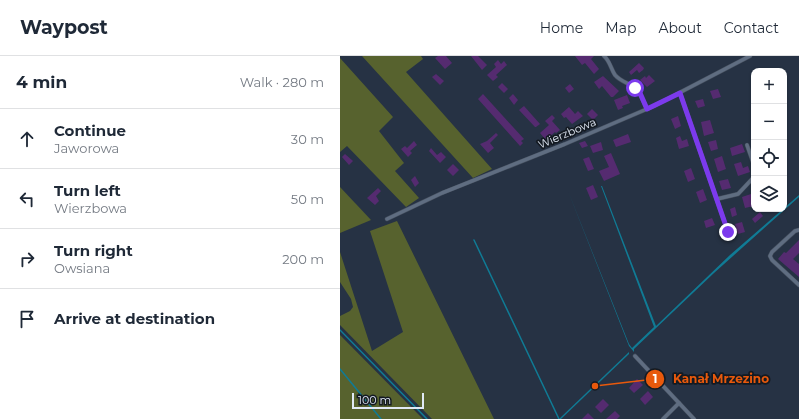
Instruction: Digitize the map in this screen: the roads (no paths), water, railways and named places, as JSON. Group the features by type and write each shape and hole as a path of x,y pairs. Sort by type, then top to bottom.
{"street":[{"path":"604,56 607,58 619,79 635,88 640,93 647,109"},
{"name":"Wierzbowa","path":"387,219 442,193 565,144 647,109 750,56"},
{"path":"680,93 728,232"},
{"path":"747,145 751,156"},
{"path":"717,199 738,194 751,180"},
{"path":"799,230 795,231 772,252 770,256 772,260 799,285"},
{"path":"634,356 694,419"},
{"path":"663,419 679,403"}],"water":[{"path":"601,186 656,326 730,255 779,212 782,212 714,273 634,349 634,352 629,346 568,191 629,344 632,348 654,327"},
{"path":"799,195 799,197 787,208 787,205"},
{"path":"629,352 629,354 561,419 559,419"}],"waterway":[{"path":"474,240 559,419"},
{"path":"340,330 427,419"},
{"path":"340,369 381,419"}],"place":[{"name":"Kanał Mrzezino","path":"595,386"}]}
